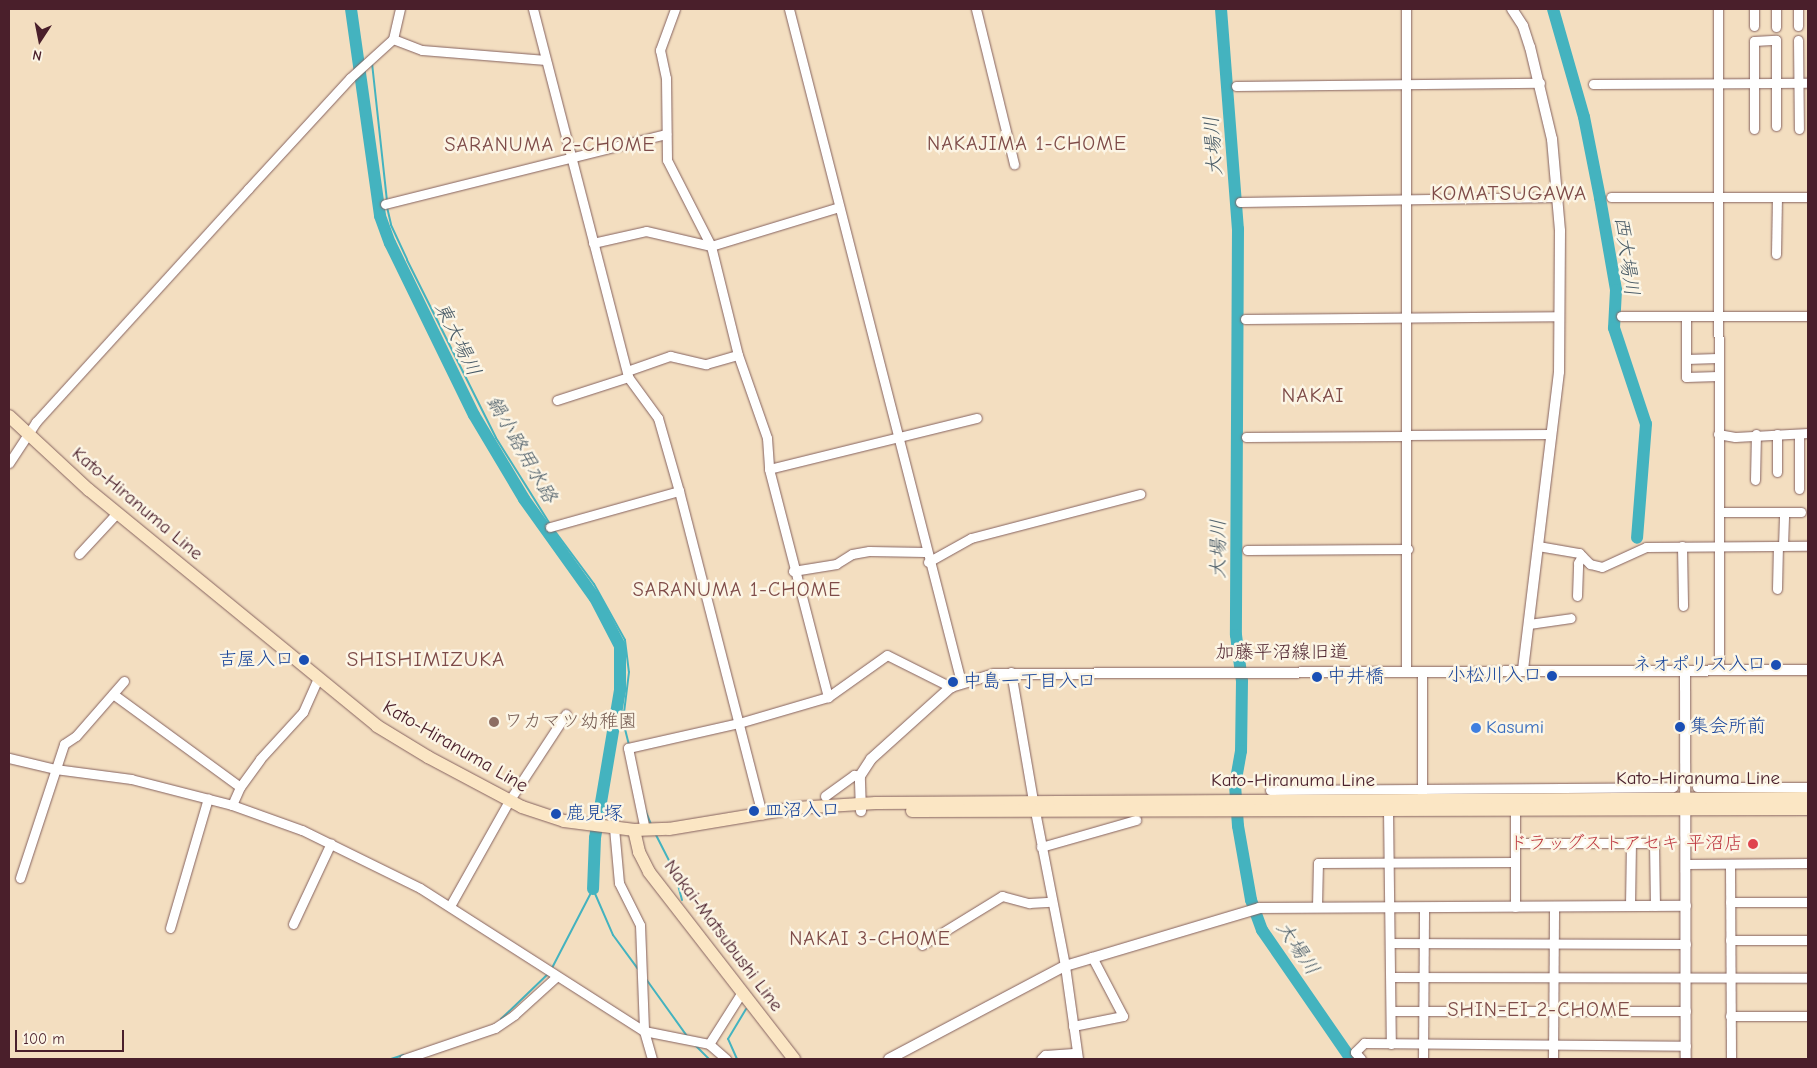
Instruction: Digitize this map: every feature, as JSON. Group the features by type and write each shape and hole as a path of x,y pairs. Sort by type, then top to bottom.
{"main road":[{"name":"Kato-Hiranuma Line","path":"9,416 117,513 318,678 390,734 509,801 552,818 639,830 694,827 809,806 1247,805 1388,809 1515,808 1685,803 1737,793 1808,798"},
{"name":"Kato-Hiranuma Line","path":"1247,805 1422,793 1574,793 1685,803 1808,809"},
{"name":"Nakai-Matsubushi Line","path":"639,830 639,852 649,872 794,1059"}],"street":[{"path":"9,463 27,433 358,71 393,39 400,9"},
{"path":"534,9 627,374 658,418 679,491 762,815"},
{"path":"675,9 660,50 666,78 667,160 711,246 738,355 767,438 769,470 793,571 828,697"},
{"path":"789,9 925,552 961,682"},
{"path":"976,9 1014,164"},
{"path":"1406,9 1405,316 1408,549 1406,671"},
{"path":"1512,9 1523,26 1540,83 1552,139 1558,197 1560,372 1523,670"},
{"path":"1718,9 1719,670"},
{"path":"1754,9 1754,26"},
{"path":"1776,9 1776,26"},
{"path":"1798,9 1798,26"},
{"path":"393,39 422,50 546,60"},
{"path":"1754,129 1754,41 1776,40 1776,126"},
{"path":"1798,40 1799,128"},
{"path":"1236,86 1540,83"},
{"path":"1592,84 1808,83"},
{"path":"385,204 666,134"},
{"path":"1240,202 1558,197"},
{"path":"1611,197 1808,197"},
{"path":"1776,254 1777,197"},
{"path":"593,243 646,231 711,246 839,207"},
{"path":"1245,319 1559,316"},
{"path":"1621,316 1808,316"},
{"path":"1686,317 1686,377 1718,376"},
{"path":"557,400 670,356 706,364 738,355"},
{"path":"1686,359 1718,358"},
{"path":"769,470 977,418"},
{"path":"1246,438 1552,434"},
{"path":"1718,434 1735,437 1756,434 1803,434 1799,489"},
{"path":"1755,480 1756,434"},
{"path":"1777,434 1778,472"},
{"path":"550,527 679,491"},
{"path":"928,562 971,538 1140,494"},
{"path":"1719,512 1800,512"},
{"path":"1777,589 1784,512"},
{"path":"79,554 117,513"},
{"path":"1538,546 1578,553 1590,564 1602,568 1646,547 1808,546"},
{"path":"1682,546 1683,606"},
{"path":"1247,550 1408,549"},
{"path":"793,571 836,564 852,554 869,551 925,552"},
{"path":"1577,596 1578,563 1582,556"},
{"path":"1529,624 1571,618"},
{"path":"639,830 628,748 739,723 828,697 886,655 951,687"},
{"path":"1685,670 1686,1059"},
{"name":"加藤平沼線旧道","path":"860,776 871,759 951,687 961,682 1011,672 1808,670"},
{"path":"1270,790 1422,793 1422,671"},
{"path":"1011,672 1051,902 1065,966 1078,1056 1045,1055 1041,1059"},
{"path":"232,805 240,787 303,712 318,678"},
{"path":"20,878 64,744 76,736 124,680"},
{"path":"113,694 240,787"},
{"path":"450,906 509,801 566,714"},
{"path":"9,758 55,769 131,779 208,798 232,805 331,843 450,906 556,977 644,1031 709,1044 726,1059"},
{"path":"825,796 854,775 860,776 861,807"},
{"path":"1574,793 1673,787"},
{"path":"1697,787 1737,793 1808,787"},
{"path":"170,928 208,798"},
{"path":"1515,808 1515,907"},
{"path":"1388,809 1387,862 1391,943 1391,1044"},
{"path":"1041,847 1136,820"},
{"path":"614,828 619,883 640,926 644,1031 652,1059"},
{"path":"293,924 331,843"},
{"path":"1515,843 1654,843 1655,906"},
{"path":"1630,906 1631,843"},
{"path":"1317,906 1318,863 1515,862"},
{"path":"1686,864 1808,863"},
{"path":"1730,864 1731,1059"},
{"path":"922,946 1002,896 1029,903 1051,902"},
{"path":"1730,902 1808,902"},
{"path":"889,1059 1065,966 1259,908 1317,906 1686,906"},
{"path":"1423,1059 1424,907"},
{"path":"1553,1059 1554,907"},
{"path":"1730,940 1808,940"},
{"path":"1391,943 1686,944"},
{"path":"1073,1026 1123,1016 1092,957"},
{"path":"404,1059 494,1028 514,1015 556,977"},
{"path":"1391,977 1808,978"},
{"path":"709,1044 742,992"},
{"path":"1392,1011 1686,1011"},
{"path":"1730,1016 1808,1016"},
{"path":"1361,1059 1355,1052 1364,1043 1686,1046"}],"waterway":[{"name":"東大場川","path":"351,9 380,216 390,243 474,415 524,499 595,598 620,646 620,690 595,838 593,889"},
{"name":"大場川","path":"1221,9 1238,229 1236,635 1242,681 1241,751 1235,785 1238,826 1251,900 1262,930 1351,1059"},
{"name":"西大場川","path":"1553,9 1584,117 1600,198 1616,290 1614,328 1646,424 1637,538"},
{"name":"鍋小路用水路","path":"372,63 387,200"},
{"name":"鍋小路用水路","path":"387,207 391,225 407,260 496,438 550,524"},
{"name":"鍋小路用水路","path":"554,530 594,584 625,640 629,672 623,721 629,745"},
{"name":"鍋小路用水路","path":"645,810 651,824"},
{"name":"鍋小路用水路","path":"656,835 674,870 682,900"},
{"path":"593,889 613,935 638,969"},
{"path":"552,968 593,889"},
{"path":"501,1019 548,974"},
{"path":"646,979 687,1036"},
{"name":"鍋小路用水路","path":"737,1059 728,1039 746,1009"},
{"path":"695,1045 709,1059"},
{"path":"391,1059 403,1055"}],"place":[{"name":"吉屋入口","path":"304,660"},
{"name":"ネオポリス入口","path":"1776,665"},
{"name":"小松川入口","path":"1552,676"},
{"name":"中井橋","path":"1317,677"},
{"name":"中島一丁目入口","path":"953,682"},
{"name":"ワカマツ幼稚園","path":"494,722"},
{"name":"集会所前","path":"1680,727"},
{"name":"Kasumi","path":"1476,728"},
{"name":"皿沼入口","path":"754,811"},
{"name":"鹿見塚","path":"556,814"},
{"name":"ドラッグストアセキ 平沼店","path":"1753,844"}],"district":[{"name":"NAKAJIMA 1-CHOME","path":"1027,143"},
{"name":"SARANUMA 2-CHOME","path":"550,144"},
{"name":"KOMATSUGAWA","path":"1509,193"},
{"name":"NAKAI","path":"1313,395"},
{"name":"SARANUMA 1-CHOME","path":"737,589"},
{"name":"SHISHIMIZUKA","path":"426,659"},
{"name":"NAKAI 3-CHOME","path":"870,938"},
{"name":"SHIN-EI 2-CHOME","path":"1539,1009"}]}
